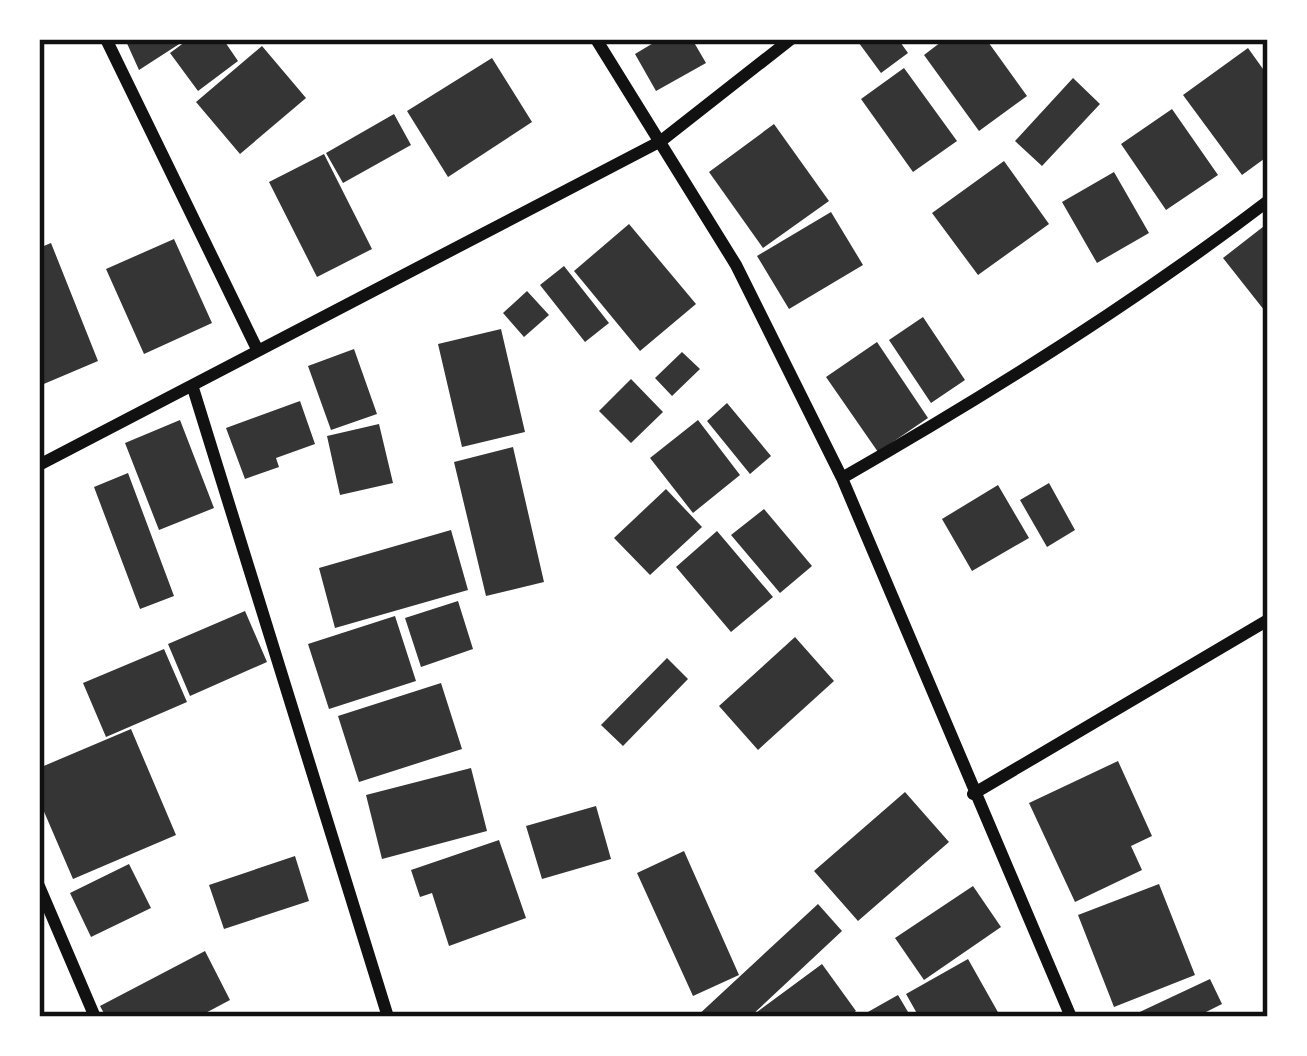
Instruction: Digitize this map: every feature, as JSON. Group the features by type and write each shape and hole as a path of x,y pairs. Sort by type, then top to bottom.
{"street":[{"path":"106,39 257,349"},
{"path":"596,39 736,265 842,478 1071,1017"},
{"path":"39,465 661,141 791,39"},
{"path":"842,478 1017,374 1190,261 1268,201"},
{"path":"193,388 388,1017"},
{"path":"973,794 1268,620"},
{"path":"39,886 43,908 95,1017"}],"building":[{"path":"125,39 187,39 139,70"},
{"path":"189,39 223,39 238,61 198,91 170,53"},
{"path":"660,39 692,39 706,63 656,91 635,54"},
{"path":"856,39 898,39 908,53 881,73"},
{"path":"945,39 986,39 1027,96 979,131 924,55"},
{"path":"262,46 306,98 240,154 196,102"},
{"path":"1248,48 1268,76 1268,156 1242,175 1183,95"},
{"path":"492,58 532,122 448,177 407,111"},
{"path":"904,68 957,141 913,172 861,99"},
{"path":"1073,78 1100,104 1042,166 1015,141"},
{"path":"1172,109 1218,175 1166,210 1121,144"},
{"path":"394,114 411,145 343,183 326,153"},
{"path":"774,124 829,201 763,248 709,172"},
{"path":"324,154 372,249 317,277 269,182"},
{"path":"1004,161 1049,224 978,275 932,213"},
{"path":"1114,172 1149,233 1097,263 1062,202"},
{"path":"831,212 863,265 789,309 757,256"},
{"path":"1268,223 1268,315 1223,258"},
{"path":"629,224 696,304 640,351 574,271"},
{"path":"174,239 212,323 144,354 106,269"},
{"path":"51,243 98,361 39,386 39,248"},
{"path":"564,266 609,323 585,342 540,285"},
{"path":"527,291 549,315 524,337 503,313"},
{"path":"923,317 965,380 931,403 889,340"},
{"path":"501,329 525,432 462,447 438,344"},
{"path":"877,342 928,418 878,452 826,377"},
{"path":"354,349 377,414 331,430 308,366"},
{"path":"682,352 700,369 672,396 655,378"},
{"path":"631,379 663,412 631,443 599,411"},
{"path":"300,401 315,444 276,458 279,467 245,479 226,428"},
{"path":"727,403 771,456 750,474 707,421"},
{"path":"180,420 214,508 159,530 125,443"},
{"path":"698,420 740,475 693,513 650,458"},
{"path":"379,424 393,483 340,495 327,436"},
{"path":"513,447 544,582 486,596 454,462"},
{"path":"128,473 174,596 140,609 94,487"},
{"path":"1049,483 1075,530 1047,547 1020,500"},
{"path":"998,485 1029,538 972,571 942,519"},
{"path":"666,489 702,527 650,575 614,538"},
{"path":"764,509 812,566 780,593 731,535"},
{"path":"451,530 468,590 335,628 319,568"},
{"path":"717,531 773,597 731,632 676,567"},
{"path":"458,601 473,649 421,667 405,618"},
{"path":"245,611 267,662 190,696 168,644"},
{"path":"395,616 416,681 329,709 308,644"},
{"path":"795,637 834,681 758,750 719,706"},
{"path":"164,649 187,702 106,737 83,683"},
{"path":"667,658 688,679 623,746 601,725"},
{"path":"441,683 462,749 359,782 338,716"},
{"path":"131,729 176,835 73,879 39,800 39,768"},
{"path":"1118,761 1152,836 1131,846 1142,870 1075,902 1029,803"},
{"path":"471,768 487,831 382,859 366,795"},
{"path":"905,792 949,842 858,921 814,871"},
{"path":"596,806 611,859 542,879 526,826"},
{"path":"499,840 526,918 449,946 432,893 420,897 411,870"},
{"path":"684,851 739,975 693,996 637,873"},
{"path":"295,856 309,901 224,929 209,885"},
{"path":"129,864 151,908 91,937 70,893"},
{"path":"1159,884 1195,975 1114,1007 1078,915"},
{"path":"973,886 1001,927 924,980 895,938"},
{"path":"818,904 842,931 750,1017 696,1017"},
{"path":"205,951 230,1000 198,1017 106,1017 100,1006"},
{"path":"968,959 999,1014 919,1017 906,994"},
{"path":"822,964 856,1011 848,1017 760,1017 757,1012"},
{"path":"1210,979 1222,1004 1196,1017 1129,1017"},
{"path":"898,995 911,1017 859,1017"}]}
